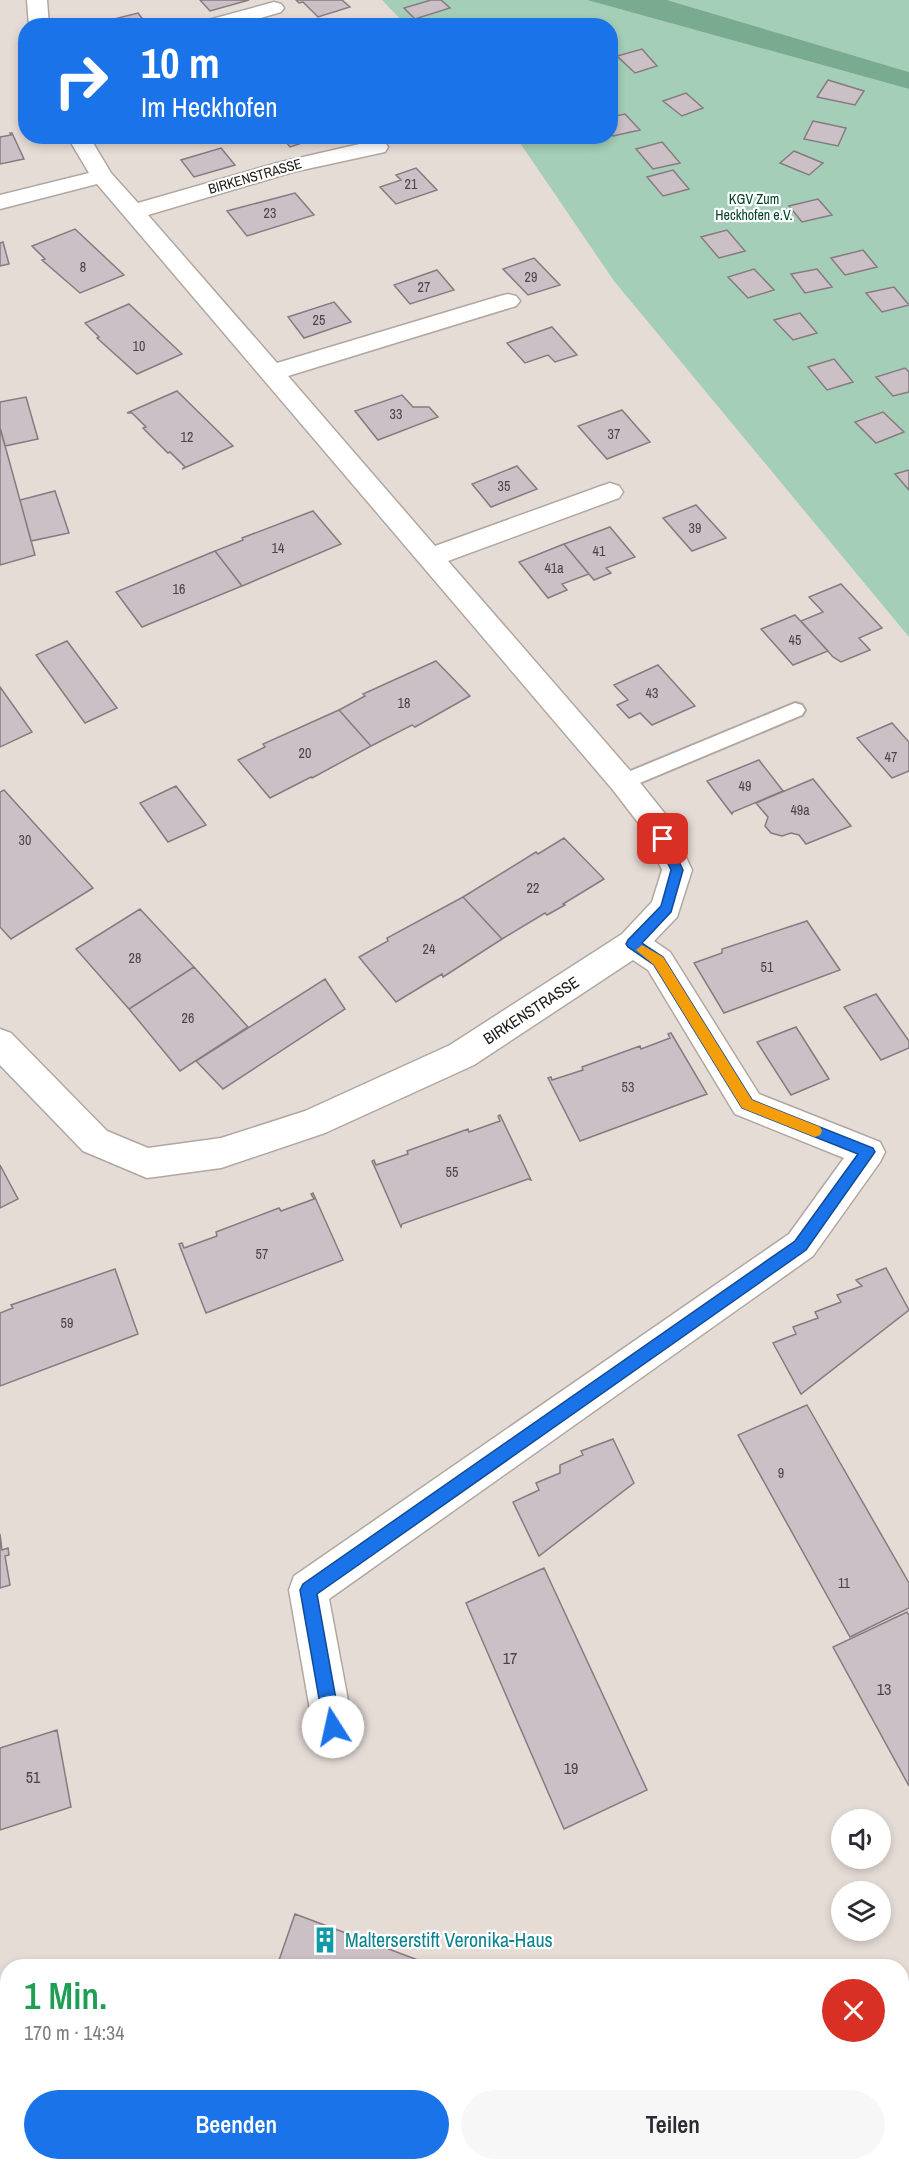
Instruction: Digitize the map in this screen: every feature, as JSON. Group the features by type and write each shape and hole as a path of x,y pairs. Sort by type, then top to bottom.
{"street":[{"path":"36,0 38,18"},
{"path":"237,18 274,8"},
{"name":"BIRKENSTRASSE","path":"0,1042 95,1141 147,1163 221,1153 313,1123 462,1055 633,944 666,908 677,870 655,823 623,782 102,176 83,144"},
{"name":"BIRKENSTRASSE","path":"134,212 239,179 327,156 377,147"},
{"path":"0,202 102,176"},
{"path":"272,373 508,301"},
{"path":"431,557 610,492"},
{"path":"333,1727 308,1590 801,1245 868,1152 747,1104 659,961 633,944"}],"lane":[{"path":"623,782 795,710"}],"green space":[{"name":"KGV Zum Heckhofen e.V.","path":"382,0 587,0 909,89 909,637 614,281 521,144 618,144 618,18 399,18"},
{"path":"587,0 667,0 909,72 909,89"},
{"path":"667,0 909,0 909,72"}],"building":[{"path":"200,0 249,0 210,11"},
{"path":"296,0 342,0 350,7 318,17 303,2 299,3"},
{"path":"431,0 441,0 450,8 414,18 404,8"},
{"path":"138,13 142,18 118,18"},
{"path":"642,49 657,66 635,73 618,56"},
{"path":"828,80 864,91 855,105 817,97"},
{"path":"686,93 703,108 682,116 663,101"},
{"path":"625,114 640,130 618,135 618,115"},
{"path":"813,121 846,128 838,146 804,139"},
{"path":"10,133 24,159 0,164 0,137 11,135"},
{"path":"662,142 680,163 653,169 636,149"},
{"path":"221,148 235,165 194,177 181,160"},
{"path":"794,151 823,163 809,175 780,163"},
{"path":"416,168 437,190 396,204 380,187 401,180 396,175"},
{"path":"673,170 689,189 663,196 647,177"},
{"path":"295,193 314,215 247,236 227,211"},
{"path":"818,199 832,215 802,222 789,206"},
{"path":"75,229 124,275 80,293 42,260 45,259 32,246"},
{"path":"727,230 745,251 719,258 701,237"},
{"path":"3,242 9,264 0,266 0,243"},
{"path":"863,250 877,267 845,275 831,258"},
{"path":"534,258 560,285 528,295 503,269"},
{"path":"754,269 774,290 748,298 728,277"},
{"path":"817,269 832,287 805,293 791,274"},
{"path":"437,270 454,290 410,304 394,285"},
{"path":"894,287 909,305 882,312 866,293"},
{"path":"334,302 351,322 304,338 288,317"},
{"path":"129,304 182,354 137,374 97,338 99,337 85,323"},
{"path":"800,313 817,333 793,340 774,320"},
{"path":"552,327 577,355 555,362 548,355 525,363 507,343"},
{"path":"834,359 853,382 827,390 808,367"},
{"path":"905,368 909,372 909,392 893,396 876,377"},
{"path":"177,391 233,446 182,469 185,467 143,428 146,427 132,413 127,413"},
{"path":"402,395 413,407 429,407 438,417 378,440 355,411"},
{"path":"26,397 38,439 5,446 0,428 0,402"},
{"path":"622,410 650,442 607,459 578,426"},
{"path":"883,412 904,432 876,443 855,422"},
{"path":"0,432 35,555 0,565"},
{"path":"517,466 537,489 491,507 472,484"},
{"path":"909,470 909,490 895,474"},
{"path":"55,491 69,533 31,541 20,500"},
{"path":"696,505 726,538 692,551 663,518"},
{"path":"313,511 341,544 242,586 215,551 243,540 242,538"},
{"path":"610,527 635,557 606,568 611,573 594,580 564,544"},
{"path":"564,544 589,574 562,584 567,590 548,598 519,562"},
{"path":"215,551 242,586 142,627 116,592"},
{"path":"841,584 882,628 859,638 870,650 841,662 833,657 801,621 823,612 809,597"},
{"path":"795,615 828,651 793,665 761,629"},
{"path":"67,641 117,708 85,723 36,655"},
{"path":"436,661 470,696 415,727 412,725 371,746 339,710 365,696 363,694"},
{"path":"658,665 695,706 652,725 640,713 629,718 617,705 628,700 614,685"},
{"path":"0,687 32,732 0,747"},
{"path":"339,710 371,746 312,778 270,798 238,760 265,747 263,744"},
{"path":"892,723 909,742 909,771 892,778 857,738"},
{"path":"759,760 783,791 732,814 707,781"},
{"path":"813,779 851,826 806,844 799,835 791,833 782,836 771,833 765,826 768,817 756,803"},
{"path":"176,786 206,825 168,842 140,803"},
{"path":"4,790 93,888 11,939 0,927 0,792"},
{"path":"564,838 604,879 563,904 565,905 547,915 545,913 502,939 463,897 536,852 538,854"},
{"path":"463,897 502,939 443,977 442,974 396,1002 359,957 388,941 387,938"},
{"path":"140,909 194,967 129,1009 76,949"},
{"path":"807,921 840,970 724,1013 694,963 722,953 722,949"},
{"path":"194,967 248,1027 180,1071 129,1009"},
{"path":"325,979 345,1009 223,1089 196,1061"},
{"path":"876,994 909,1041 909,1048 881,1060 844,1007"},
{"path":"796,1027 829,1079 791,1095 757,1042"},
{"path":"671,1033 707,1094 580,1141 548,1078 551,1077 552,1080 583,1070 582,1067 640,1046 641,1049 670,1038 668,1034"},
{"path":"500,1115 531,1180 528,1179 402,1224 401,1227 372,1161 374,1160 376,1165 468,1129 469,1132 500,1121 498,1116"},
{"path":"0,1165 18,1199 0,1208"},
{"path":"313,1193 343,1260 206,1313 179,1244 182,1243 184,1248 217,1236 216,1232 279,1208 281,1211 314,1199 311,1194"},
{"path":"886,1268 909,1310 801,1394 773,1343 796,1334 793,1327 818,1318 815,1312 841,1302 837,1295 862,1286 856,1280"},
{"path":"115,1269 138,1334 0,1386 0,1313 13,1308 11,1305"},
{"path":"807,1405 909,1583 909,1608 850,1637 738,1435"},
{"path":"613,1439 634,1483 539,1556 513,1502 539,1490 536,1483 560,1473 560,1465 583,1455 581,1451"},
{"path":"0,1534 2,1550 8,1548 9,1555 5,1556 10,1585 0,1588"},
{"path":"544,1568 647,1790 564,1829 466,1603"},
{"path":"907,1612 909,1615 909,1786 833,1647"},
{"path":"57,1730 71,1807 0,1830 0,1748"},
{"name":"Malterserstift Veronika-Haus","path":"295,1914 415,1959 279,1959"}],"slow traffic":[{"path":"642,950 659,961 747,1104 815,1131"}],"place":[{"name":"Malterserstift Veronika-Haus","path":"325,1940"}],"route":[{"path":"333,1727 308,1590 801,1245 868,1152 747,1104 659,961 633,944 666,908 677,870 663,839"}]}
